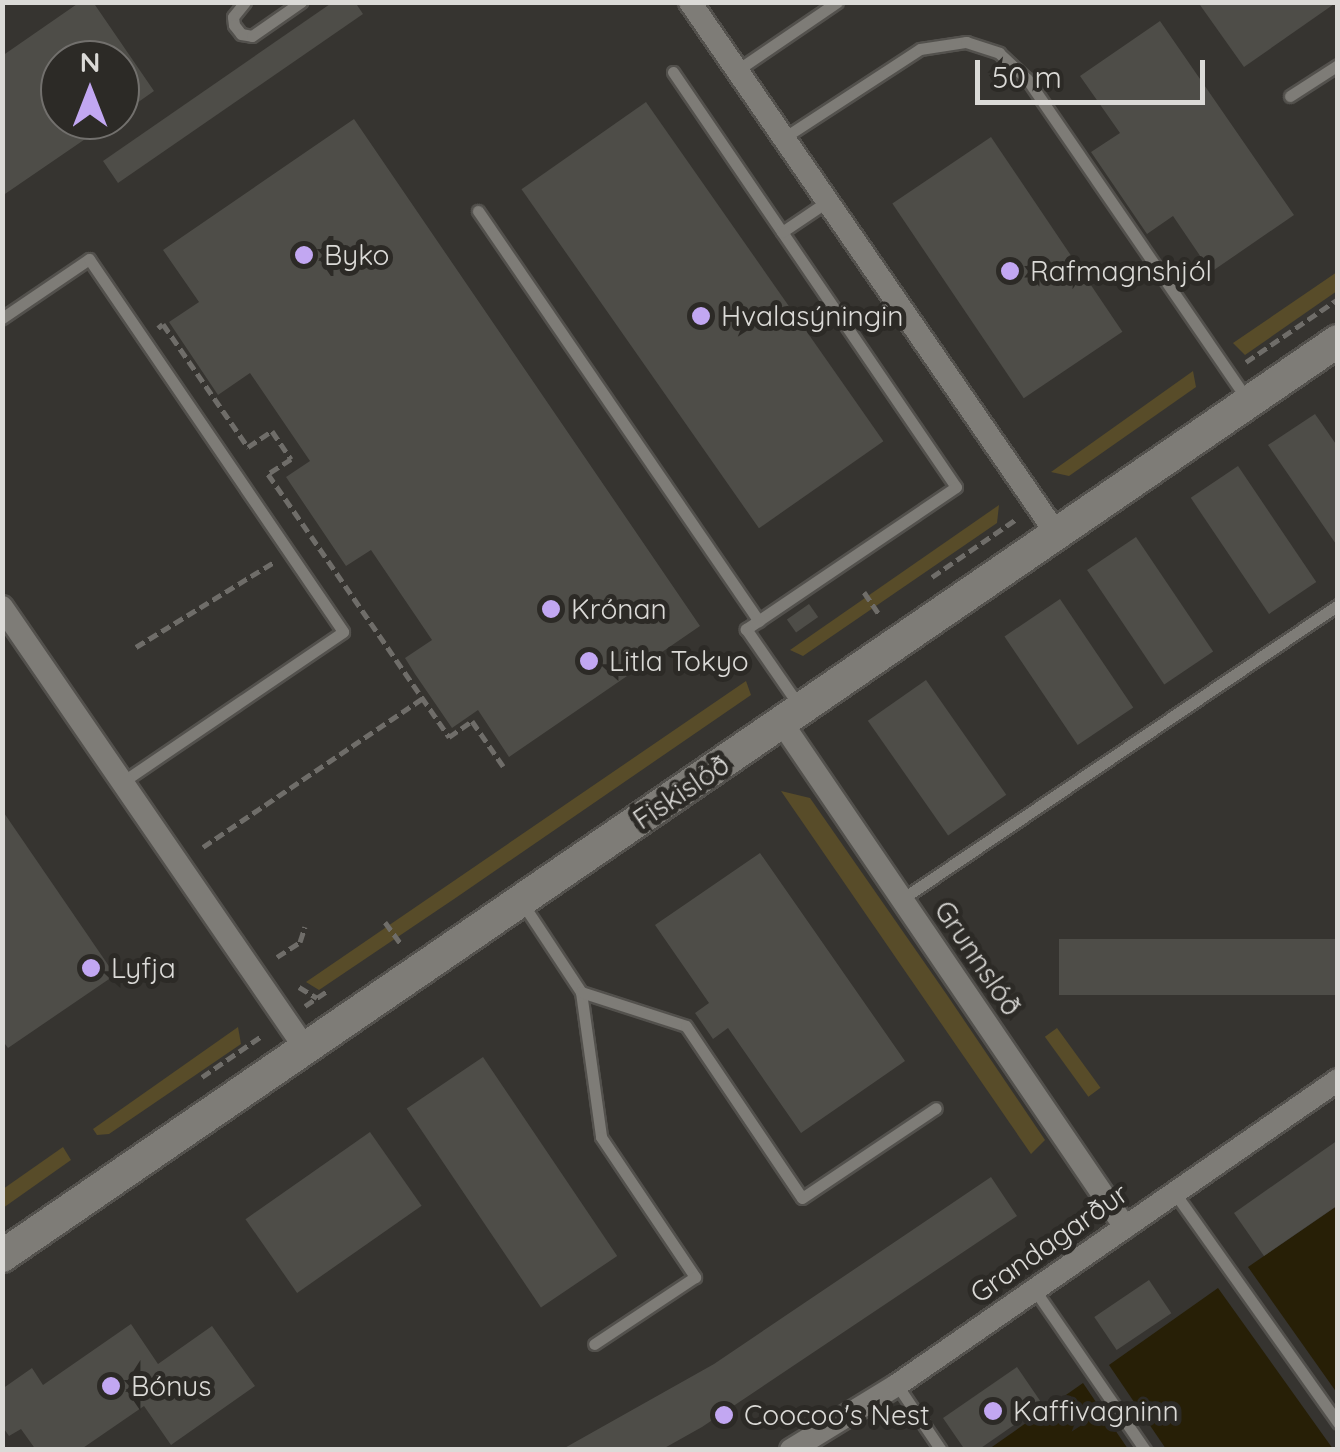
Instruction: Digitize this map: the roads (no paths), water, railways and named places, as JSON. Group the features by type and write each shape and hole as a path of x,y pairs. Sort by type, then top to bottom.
{"street":[{"path":"690,2 1056,533"},
{"name":"Fiskislóð","path":"2,1256 1338,341"},
{"path":"2,607 304,1048"},
{"name":"Grunnslóð","path":"792,716 902,899 1124,1227"},
{"name":"Grandagarður","path":"791,1450 897,1385 1338,1080"}],"lane":[{"path":"245,2 232,17 242,34 252,36 301,2"},
{"path":"736,70 837,2"},
{"path":"782,139 920,49 966,42 999,53 1027,79 1249,402"},
{"path":"1290,96 1338,65"},
{"path":"673,72 956,487 746,630 792,716"},
{"path":"782,232 825,203"},
{"path":"478,210 759,621"},
{"path":"2,318 89,259 342,632 122,782"},
{"path":"902,899 1338,606"},
{"path":"520,901 581,992 601,1137 695,1277 594,1344"},
{"path":"581,992 686,1026 802,1198 936,1108"},
{"path":"1174,1192 1338,1423"},
{"path":"1034,1289 1145,1450"},
{"path":"897,1385 940,1450"}],"place":[{"name":"Byko","path":"304,255"},
{"name":"Rafmagnshjól","path":"1010,271"},
{"name":"Hvalasýningin","path":"701,316"},
{"name":"Krónan","path":"551,609"},
{"name":"Litla Tokyo","path":"589,661"},
{"name":"Lyfja","path":"91,968"},
{"name":"Bónus","path":"111,1386"},
{"name":"Kaffivagninn","path":"993,1411"},
{"name":"Coocoo's Nest","path":"724,1415"}]}
